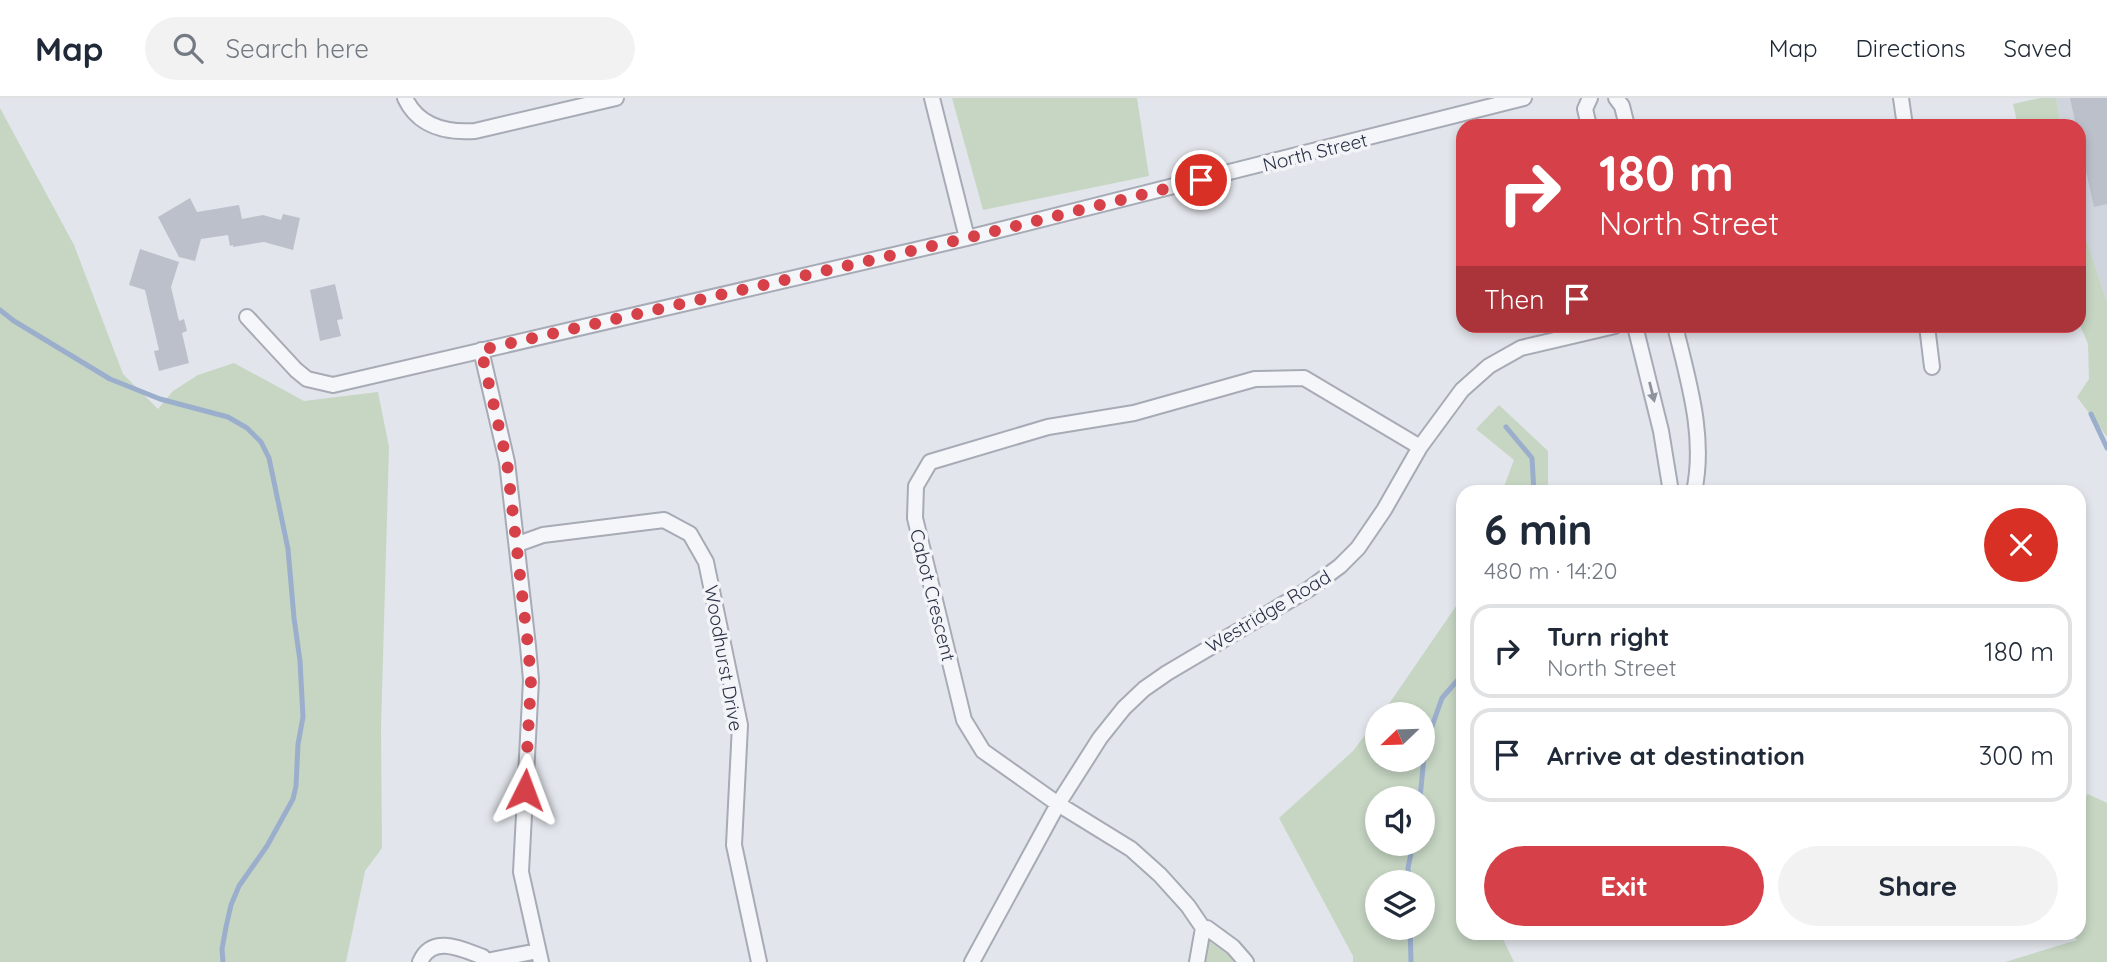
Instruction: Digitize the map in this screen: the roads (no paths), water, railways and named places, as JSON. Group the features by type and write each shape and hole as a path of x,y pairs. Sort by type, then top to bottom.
{"street":[{"path":"405,98 422,119 438,129 456,132 475,131 616,98"},
{"path":"932,98 967,238"},
{"name":"North Street","path":"247,317 307,379 333,385 967,238 1524,98"},
{"path":"1587,119 1585,108 1590,98"},
{"path":"1616,98 1625,119"},
{"path":"1901,98 1904,119"},
{"name":"Westridge Road","path":"972,962 1058,804 1100,738 1124,708 1144,689 1191,658 1325,579 1340,566 1358,548 1384,510 1420,447 1462,390 1489,366 1521,348 1585,333"},
{"path":"1637,333 1661,431 1670,485"},
{"path":"1677,333 1696,418 1700,456 1695,485"},
{"path":"1928,333 1931,367"},
{"path":"421,962 428,951 444,944 476,954 486,961 539,957 521,872 531,680 507,462 481,350"},
{"name":"Cabot Crescent","path":"1245,962 1233,947 1203,928 1188,906 1131,849 1058,804 983,751 964,720 915,518 916,486 930,462 1048,428 1134,413 1255,379 1304,378 1420,447"},
{"name":"Woodhurst Drive","path":"518,544 543,535 664,520 690,534 706,562 740,724 734,845 760,962"},
{"path":"1197,962 1203,928"}],"waterway":[{"path":"0,310 110,379 160,399 228,417 247,428 261,442 269,458 288,549 303,717 293,799 267,846 239,886 226,927 222,949 223,962"},
{"path":"2091,414 2107,448"},
{"path":"1506,427 1532,458 1534,485"},
{"path":"1421,786 1425,747 1431,729 1442,698 1456,682"},
{"path":"1408,870 1410,856"},
{"path":"1410,940 1411,962"}]}
